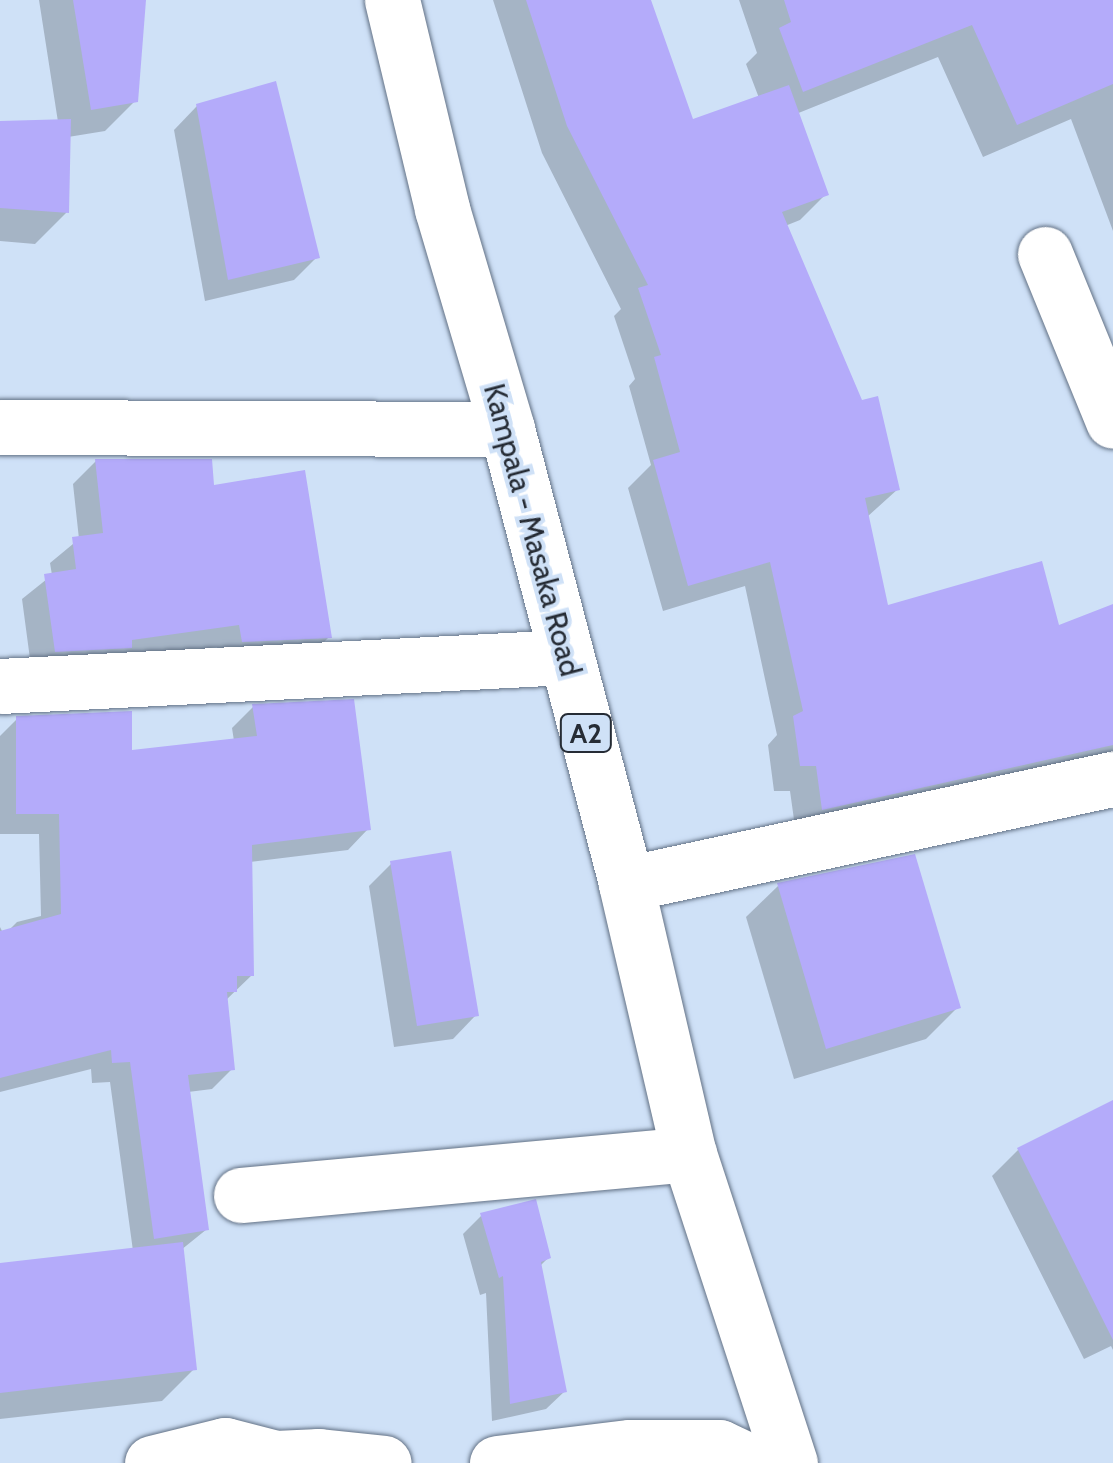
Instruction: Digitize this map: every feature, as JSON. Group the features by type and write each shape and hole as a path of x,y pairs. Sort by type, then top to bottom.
{"main road":[{"name":"Kampala - Masaka Road","path":"392,0 442,209 507,429 626,884 688,1154 790,1463"},
{"path":"1044,254 1113,421"},
{"path":"0,427 507,429"},
{"path":"0,686 566,656"},
{"path":"626,884 1113,779"},
{"path":"241,1196 688,1154"},
{"path":"152,1463 225,1445 276,1458 384,1463"},
{"path":"497,1463 630,1447 720,1447 754,1463"}],"building":[{"path":"73,0 146,0 138,102 91,110"},
{"path":"526,0 651,0 693,119 789,85 829,195 782,212 862,400 878,396 900,490 865,498 888,605 1042,561 1059,625 1113,604 1113,745 822,810 816,766 800,766 793,716 803,711 770,562 688,586 653,460 680,452 654,357 661,355 638,288 648,285 567,126"},
{"path":"784,0 1113,0 1113,84 1017,125 972,25 803,92 779,28 791,22"},
{"path":"276,81 320,258 228,280 196,104"},
{"path":"71,119 69,213 0,208 0,121"},
{"path":"95,459 212,459 214,485 305,470 332,638 242,642 239,625 132,640 132,648 55,652 44,574 76,569 72,537 103,533"},
{"path":"354,699 371,830 252,845 254,976 237,976 237,992 227,992 235,1070 188,1075 209,1230 154,1239 130,1062 112,1063 111,1050 0,1078 0,931 61,914 59,814 16,814 16,716 132,711 132,750 257,736 252,704"},
{"path":"451,851 479,1016 417,1026 390,861"},
{"path":"915,854 961,1008 826,1049 777,883"},
{"path":"1113,1100 1113,1340 1017,1148"},
{"path":"536,1199 551,1258 541,1262 567,1392 510,1404 503,1276 499,1278 480,1213"},
{"path":"183,1242 197,1370 0,1393 0,1263"}]}
